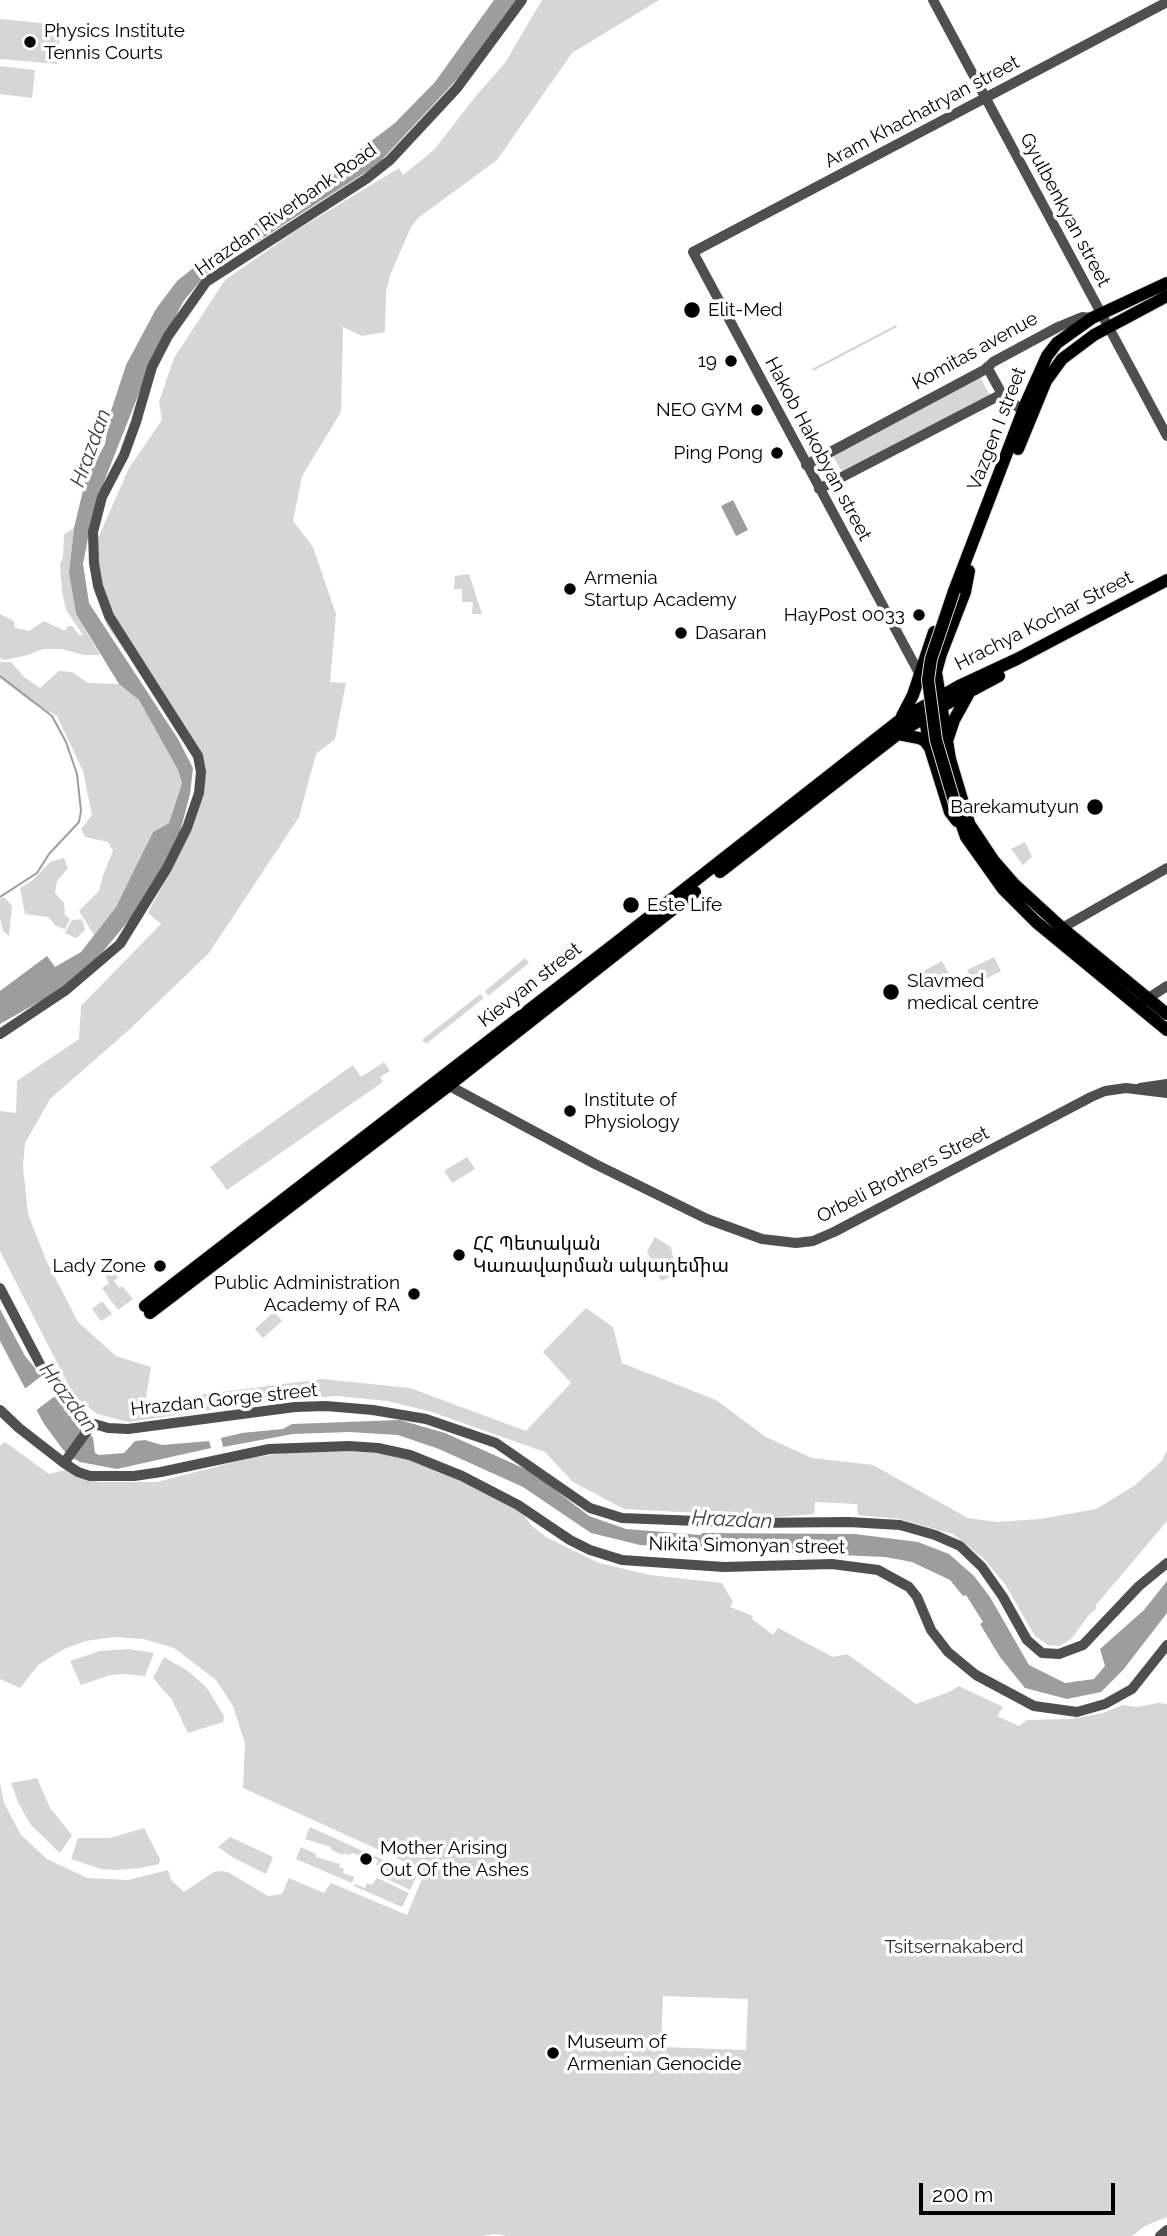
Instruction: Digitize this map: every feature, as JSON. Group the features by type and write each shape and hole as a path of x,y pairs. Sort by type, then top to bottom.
{"main road":[{"name":"Komitas avenue","path":"1097,316 1167,283"},
{"path":"1109,327 1167,296"},
{"name":"Vazgen I street","path":"936,672 965,592 965,571 1023,411 1047,356 1057,343 1097,316"},
{"name":"Vazgen I street","path":"932,708 928,688 929,665 956,592 1046,380 1069,352 1109,327"},
{"name":"Vazgen I street","path":"900,720 913,695 950,588 965,571"},
{"name":"Hrachya Kochar Street","path":"932,708 1017,659 1167,580"},
{"name":"Hrachya Kochar Street","path":"965,688 1167,588"},
{"path":"919,673 926,676 936,672"},
{"path":"936,672 949,683 965,688 947,742"},
{"path":"930,748 936,672"},
{"path":"932,708 947,742 966,825 966,837 986,867 1020,907 1142,1002 1167,1014"},
{"path":"932,708 939,754 958,810 966,825 1014,884 1142,1002 1167,1030"},
{"name":"Kievyan street","path":"147,1310 580,977 777,822 900,720 932,708"},
{"name":"Kievyan street","path":"777,822 932,708"},
{"path":"898,733 925,741 930,748 950,813 966,825"},
{"path":"930,748 934,740 947,742"}],"street":[{"name":"Hrazdan Riverbank Road","path":"0,1034 66,990 120,944 167,868 187,828 199,793 201,772 198,757 109,616 98,586 94,563 93,532 102,497 124,455 152,367 168,336 206,282 366,179 390,160 457,88 523,0"},
{"name":"Gyulbenkyan street","path":"933,0 1097,316 1109,327 1167,436"},
{"name":"Aram Khachatryan street","path":"693,252 1167,2"},
{"name":"Hakob Hakobyan street","path":"693,252 919,673"},
{"name":"Komitas avenue","path":"806,465 1069,322 1082,317 1097,316"},
{"path":"987,367 1002,394 1023,411"},
{"path":"819,489 1002,394"},
{"path":"1062,928 1167,868"},
{"path":"1142,1002 1167,986"},
{"name":"Orbeli Brothers Street","path":"443,1083 595,1164 707,1219 762,1239 796,1243 813,1241 834,1232 1091,1097 1118,1088 1167,1093"},
{"name":"Orbeli Brothers Street","path":"1135,1089 1167,1084"},
{"path":"0,1288 42,1368 88,1427 67,1460"},
{"name":"Hrazdan Gorge street","path":"88,1427 128,1429 295,1407 326,1406 373,1410 426,1419 496,1443 590,1508 621,1518 900,1525 935,1535 960,1546 982,1567 1003,1597 1027,1640 1042,1653 1059,1654 1083,1645 1139,1586 1167,1563"},
{"name":"Nikita Simonyan street","path":"0,1410 19,1428 67,1460 78,1472 90,1476 134,1476 269,1449 349,1446 378,1448 410,1455 462,1476 518,1505 570,1540 590,1550 622,1560 724,1567 832,1564 878,1570 909,1587 917,1597 931,1630 948,1652 976,1675 1034,1706 1057,1710 1089,1710 1118,1698 1132,1689 1167,1645"},
{"path":"1160,2236 1167,2230"}],"green space":[{"path":"542,0 659,0 572,53 497,160 418,218 411,227 391,273 386,291 385,332 362,336 343,327 341,412 302,476 293,521 313,547 336,614 330,682 346,683 335,739 316,754 299,817 209,953 130,1029 50,1099 25,1143 23,1167 28,1214 46,1260 78,1322 116,1356 151,1367 145,1402 322,1379 410,1388 526,1431 571,1383 543,1352 586,1308 613,1327 622,1363 716,1400 766,1437 812,1458 873,1465 968,1518 997,1522 1040,1519 1096,1509 1134,1486 1162,1461 1167,1450 1167,1521 1096,1605 1096,1609 1072,1638 1060,1646 1048,1645 1035,1636 1005,1584 983,1558 953,1534 900,1519 858,1515 857,1504 815,1502 814,1514 776,1517 624,1509 573,1482 545,1452 429,1411 387,1401 337,1396 255,1403 129,1422 97,1414 74,1396 0,1251 0,1111 16,1113 17,1081 79,1039 81,1006 161,924 148,913 189,834 203,791 192,750 148,676 127,654 107,626 97,592 92,552 129,468 162,420 159,402 174,358 225,280 297,230 399,168 403,175 434,150 505,63"},
{"name":"Physics Institute Tennis Courts","path":"0,19 61,25 57,64 0,59"},
{"path":"0,66 35,70 32,98 0,94"},
{"path":"896,325 897,327 813,371 812,369"},
{"path":"980,377 990,395 842,472 832,454"},
{"path":"74,528 69,573 76,614 100,655 43,649 28,655 4,660 0,658 0,614 14,621 15,628 29,631 44,621 65,631 68,626 72,626 79,635 83,635 66,610 62,592 60,564 64,534"},
{"path":"469,574 482,614 472,614 473,602 462,602 462,589 454,589 455,576"},
{"path":"0,662 11,662 24,677 40,688 59,671 72,672 88,683 119,684 139,700 178,770 182,783 169,823 153,832 116,907 94,935 79,911 99,891 113,851 108,842 85,837 81,829 92,815 83,771 57,716 31,702 0,678"},
{"path":"1025,842 1032,857 1023,865 1011,849"},
{"path":"64,858 68,868 57,881 55,893 64,903 65,915 70,919 65,929 56,926 48,917 25,914 20,888 33,880 50,862"},
{"path":"4,897 12,906 9,936 3,931 0,918 0,899"},
{"path":"82,919 85,930 76,938 65,933 72,920"},
{"path":"994,957 1001,971 974,985 967,970"},
{"path":"525,958 529,963 488,996 485,991"},
{"path":"942,961 950,976 923,991 915,976"},
{"path":"480,994 484,998 426,1044 422,1040"},
{"path":"384,1062 390,1071 380,1077 383,1082 227,1190 210,1167 353,1065 361,1077"},
{"path":"467,1157 475,1169 452,1183 444,1171"},
{"path":"655,1237 671,1247 676,1274 661,1281 647,1251"},
{"path":"113,1270 118,1277 114,1281 133,1299 118,1310 102,1288 109,1283 105,1275"},
{"path":"102,1301 112,1314 101,1321 92,1309"},
{"path":"274,1312 282,1321 263,1338 255,1329"},
{"name":"Tsitsernakaberd","path":"5,1442 49,1474 65,1470 98,1482 157,1482 250,1458 310,1449 405,1455 462,1479 523,1514 532,1526 546,1537 599,1563 650,1575 722,1583 733,1602 730,1607 753,1616 752,1619 773,1635 778,1628 833,1657 847,1654 916,1704 959,1686 1003,1707 997,1716 1019,1726 1027,1720 1071,1719 1103,1713 1123,1705 1137,1707 1167,1704 1167,2217 1145,2226 1132,2236 0,2236 0,1783 4,1803 21,1835 47,1859 87,1878 128,1880 168,1870 171,1880 184,1892 214,1872 221,1871 228,1872 268,1896 282,1894 289,1878 324,1893 331,1883 407,1915 425,1871 243,1788 245,1743 233,1706 216,1680 174,1648 143,1639 114,1637 86,1641 64,1649 38,1665 20,1688 0,1679 0,1446","holes":["663,1996 748,1999 746,2050 661,2047"]},
{"path":"127,1649 154,1653 145,1676 110,1675 81,1685 70,1661 100,1651"},
{"path":"164,1657 188,1671 207,1688 224,1716 223,1722 188,1733 172,1700 153,1678"},
{"path":"37,1778 50,1808 72,1835 60,1853 30,1824 11,1783"},
{"path":"310,1827 365,1852 363,1857 352,1853 343,1855 331,1850 331,1847 305,1839"},
{"path":"144,1828 160,1859 159,1864 115,1870 101,1869 71,1859 78,1838 110,1838"},
{"path":"230,1837 273,1857 266,1874 218,1847"},
{"path":"301,1847 316,1854 316,1857 340,1864 339,1867 344,1869 343,1873 354,1877 352,1883 296,1859"},
{"path":"368,1853 417,1875 410,1890 379,1875 380,1867 376,1865 378,1860 367,1855"},
{"path":"377,1878 409,1893 402,1907 354,1886 355,1884 365,1888 367,1883 372,1885"}],"shaded area":[{"path":"494,0 516,0 459,77 377,165 205,275 183,302 149,368 105,479 90,528 83,564 89,603 178,739 193,768 190,794 180,832 144,902 96,960 58,991 0,1024 0,991 47,956 55,967 81,952 116,907 153,832 169,823 182,783 178,770 139,700 119,684 76,614 69,573 74,528 85,482 105,444 110,414 126,365 156,309 177,281 217,249 313,185 395,123 435,82"},
{"path":"733,500 748,530 736,536 721,506"},
{"path":"0,1309 25,1356 93,1438 95,1453 124,1453 135,1441 145,1440 162,1445 209,1441 211,1448 117,1469 80,1462 71,1457 44,1424 0,1341"},
{"path":"400,1420 445,1433 532,1472 589,1516 626,1529 701,1535 855,1534 918,1542 949,1554 974,1576 990,1597 1029,1665 1065,1683 1094,1679 1105,1666 1100,1649 1144,1610 1167,1581 1167,1613 1123,1670 1101,1692 1067,1699 1025,1688 1000,1657 966,1595 963,1596 950,1580 912,1562 885,1557 724,1550 661,1543 656,1546 640,1545 591,1533 523,1487 439,1449 398,1435 349,1432 293,1434 223,1447 221,1438 283,1429 292,1424"}],"pier":[{"path":"44,1374 59,1393 34,1412 22,1391"}],"waterway":[{"path":"0,676 52,716 66,742 77,774 81,811 79,822 49,854 37,873 0,897"}],"place":[{"name":"Physics Institute Tennis Courts","path":"30,42"},
{"name":"Elit-Med","path":"692,310"},
{"name":"19","path":"731,361"},
{"name":"NEO GYM","path":"757,410"},
{"name":"Ping Pong","path":"777,453"},
{"name":"Armenia Startup Academy","path":"570,589"},
{"name":"HayPost 0033","path":"919,615"},
{"name":"Dasaran","path":"681,633"},
{"name":"Barekamutyun","path":"1095,807"},
{"name":"Este Life","path":"631,905"},
{"name":"Slavmed medical centre","path":"891,992"},
{"name":"Institute of Physiology","path":"570,1111"},
{"name":"ՀՀ Պետական Կառավարման ակադեմիա","path":"459,1255"},
{"name":"Lady Zone","path":"160,1266"},
{"name":"Public Administration Academy of RA","path":"414,1294"},
{"name":"Mother Arising Out Of the Ashes","path":"366,1859"},
{"name":"Museum of Armenian Genocide","path":"553,2053"}],"water label":[{"name":"Hrazdan","path":"91,448"},
{"name":"Hrazdan","path":"68,1398"},
{"name":"Hrazdan","path":"732,1520"}]}
